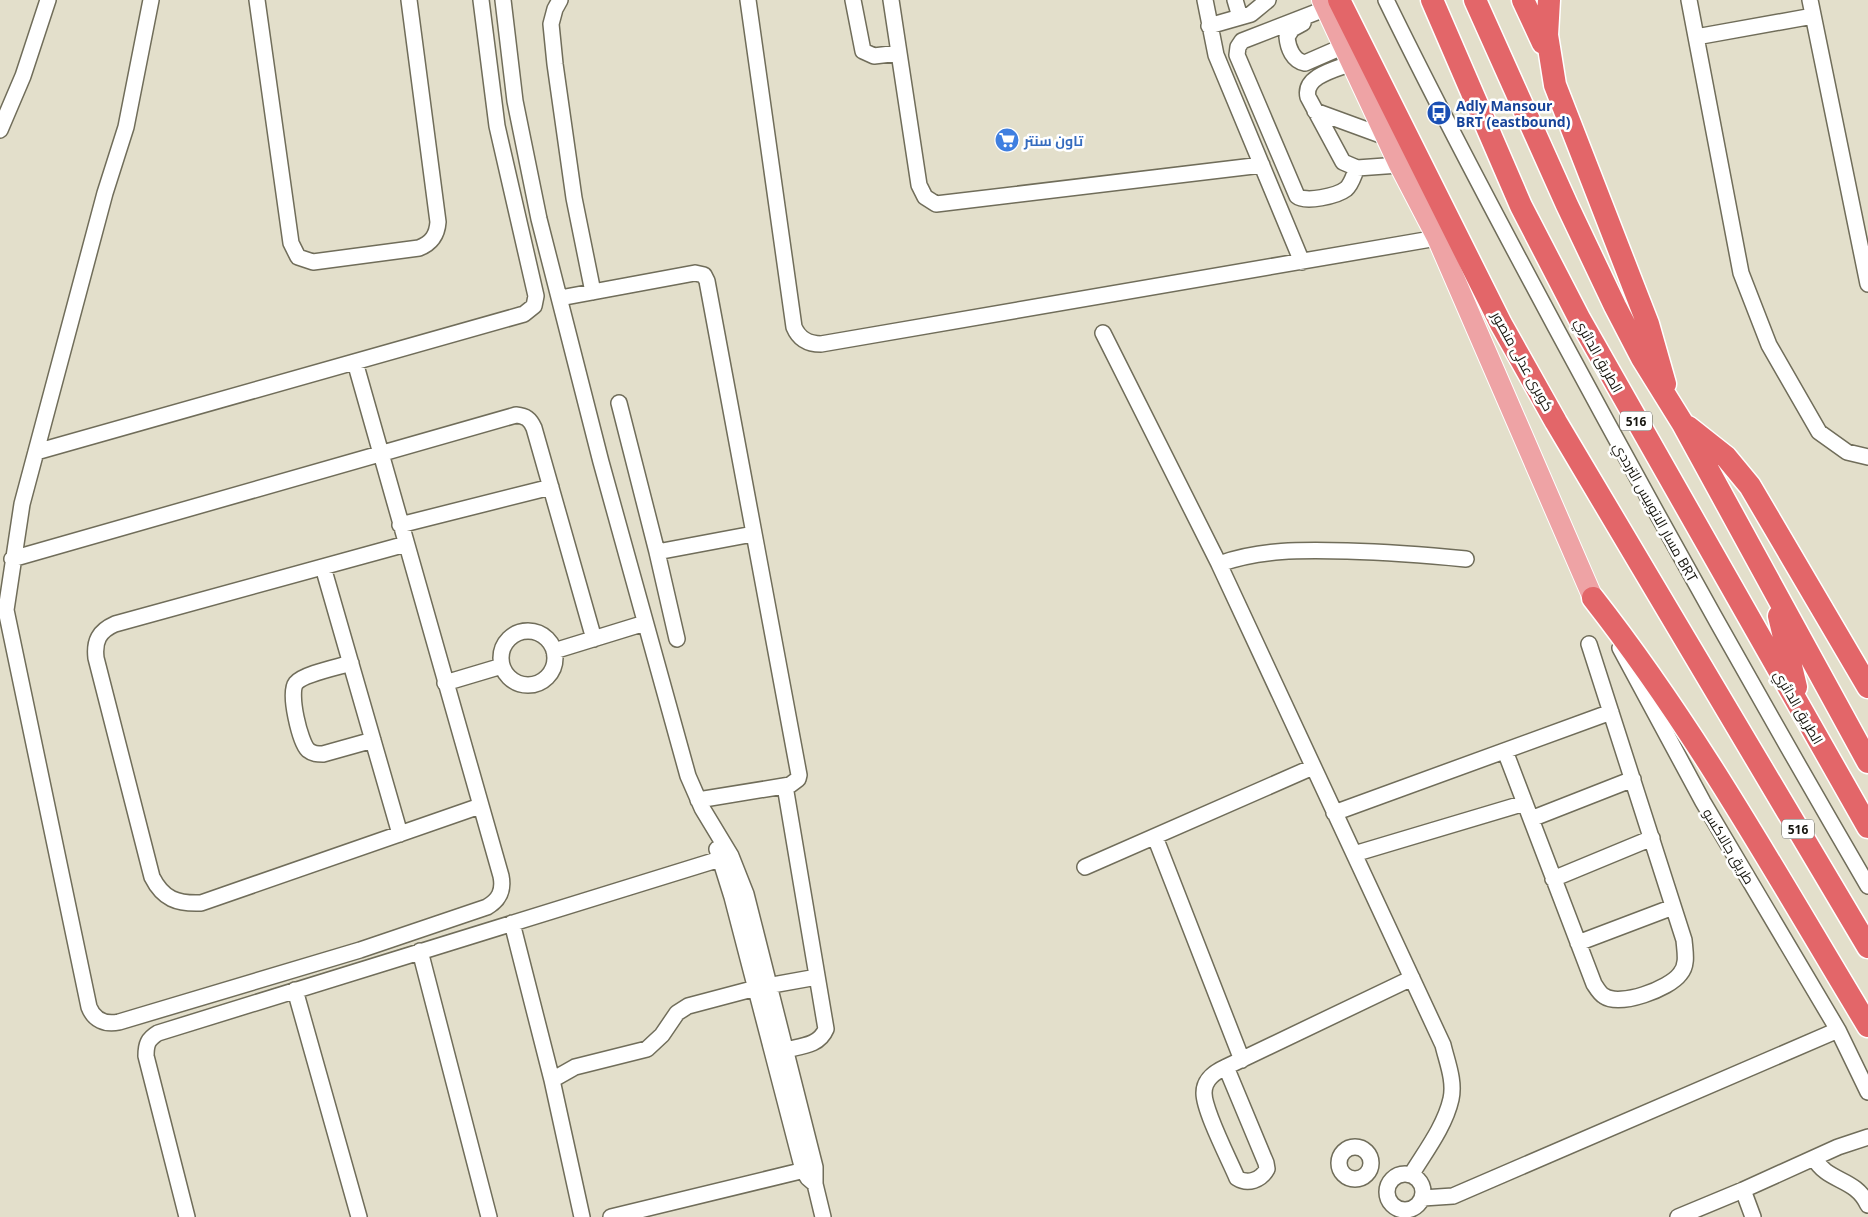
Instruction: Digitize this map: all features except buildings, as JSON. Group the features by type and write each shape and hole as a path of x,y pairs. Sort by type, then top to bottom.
{"highway":[{"name":"الطريق الدائري","path":"1432,0 1521,206 1554,271 1606,368 1868,827"},
{"name":"516","path":"1475,0 1567,205 1642,358 1683,424 1868,762"},
{"path":"1548,0 1547,35 1555,84 1648,324 1660,361 1669,402"},
{"path":"1526,3 1550,60"},
{"name":"كوبرى عدلى منصور","path":"1327,5 1502,324 1613,520 1868,947"},
{"path":"1683,424 1726,457 1750,486 1868,687"},
{"path":"1771,586 1802,713"},
{"path":"1593,598 1631,647 1685,724 1868,1026"}],"main road":[{"path":"1327,5 1399,165 1437,238 1593,598"}],"street":[{"path":"0,130 23,76 48,0"},
{"path":"151,0 126,127 105,193 22,504 12,559 7,618 89,1007 99,1020 108,1024 360,950 487,907 498,898 502,884 355,362"},
{"path":"257,0 290,243 298,256 314,262 419,248 430,242 436,233 438,222 409,0"},
{"path":"36,452 524,314 531,310 536,302 497,126 481,0"},
{"path":"503,0 524,148 601,462 688,776 716,834 731,856 746,894 762,986 809,1169"},
{"path":"560,0 555,9 551,24 555,64 574,198 593,292"},
{"path":"748,0 794,327 799,336 808,342 821,344 1437,238"},
{"path":"853,0 863,51 874,56 899,53"},
{"path":"891,0 919,185 925,197 936,204 1262,165"},
{"path":"1205,0 1216,55 1302,262"},
{"path":"1235,0 1240,17"},
{"path":"1209,26 1258,10 1268,0"},
{"name":"مسار الاتوبيس الترددي BRT","path":"1386,0 1440,111 1626,458 1772,721 1868,886"},
{"path":"1689,0 1741,273 1769,345 1819,432 1847,452 1868,457"},
{"path":"1810,0 1868,284"},
{"path":"1327,5 1288,34 1287,40 1294,58 1305,63 1348,54"},
{"path":"1327,5 1242,41 1238,47 1237,55 1296,196 1307,201 1343,191 1349,186 1357,168"},
{"path":"1696,37 1813,16"},
{"path":"1348,54 1309,84 1307,92 1315,111 1339,158 1347,164 1357,168 1399,165"},
{"path":"1315,111 1386,137"},
{"path":"560,298 694,273 701,274 706,278 799,770 798,779 785,786 698,800"},
{"path":"1104,333 1218,564 1443,1045 1451,1074 1451,1098 1441,1124 1411,1175"},
{"path":"619,403 657,552 676,639"},
{"path":"12,559 516,415 524,416 534,428 594,639"},
{"path":"400,525 551,488"},
{"path":"657,552 753,534"},
{"path":"406,544 115,624 106,628 98,637 95,647 96,658 152,877 164,895 174,901 184,904 201,903 480,806"},
{"path":"1218,564 1239,557 1283,550 1410,553 1466,559"},
{"path":"323,567 400,834"},
{"name":"طريق جالاكسو","path":"1593,598 1703,802 1838,1030 1868,1092"},
{"path":"554,651 645,623"},
{"path":"532,632 539,634 551,644 554,651 555,658 551,673 539,683 524,685 517,683 510,679 502,666 502,651 510,638 517,634 532,632"},
{"path":"1504,751 1594,984 1603,996 1616,1000 1632,998 1670,984 1681,974 1686,958 1684,940 1589,644"},
{"path":"351,663 303,678 296,683 292,691 292,700 304,745 315,754 323,754 373,740"},
{"path":"445,683 502,666"},
{"path":"1334,813 1611,712"},
{"path":"1085,867 1313,767"},
{"path":"1531,819 1633,779"},
{"path":"785,786 826,1029 822,1037 815,1042 785,1050"},
{"path":"1354,854 1525,804"},
{"path":"716,834 720,859 785,1050 809,1169 808,1178 816,1184 823,1217"},
{"path":"1155,837 1242,1060"},
{"path":"1554,879 1652,838"},
{"path":"187,1217 146,1056 147,1042 158,1033 720,859"},
{"path":"1578,943 1673,907"},
{"path":"512,924 552,1080 582,1217"},
{"path":"420,951 489,1217"},
{"path":"552,1080 575,1067 647,1049 662,1035 677,1013 688,1006 762,986 817,977"},
{"path":"1226,1067 1266,1162 1267,1170 1264,1175 1252,1181 1244,1182 1237,1178 1208,1109 1204,1093 1207,1082 1214,1073 1226,1067 1242,1060 1412,978"},
{"path":"295,990 359,1217"},
{"path":"1423,1198 1453,1196 1838,1030"},
{"path":"1678,1217 1814,1158 1868,1137"},
{"path":"1814,1158 1824,1171 1847,1182 1858,1190 1868,1205"},
{"path":"611,1217 809,1169"},
{"path":"1370,1170 1388,1186"},
{"path":"1402,1174 1411,1175 1419,1180 1423,1188 1423,1198 1417,1206 1409,1210 1400,1209 1392,1204 1388,1196 1388,1186 1394,1178 1402,1174"},
{"path":"1743,1190 1753,1217"}],"place":[{"name":"Adly Mansour BRT (eastbound)","path":"1439,113"},
{"name":"تاون سنتر","path":"1007,140"}]}
